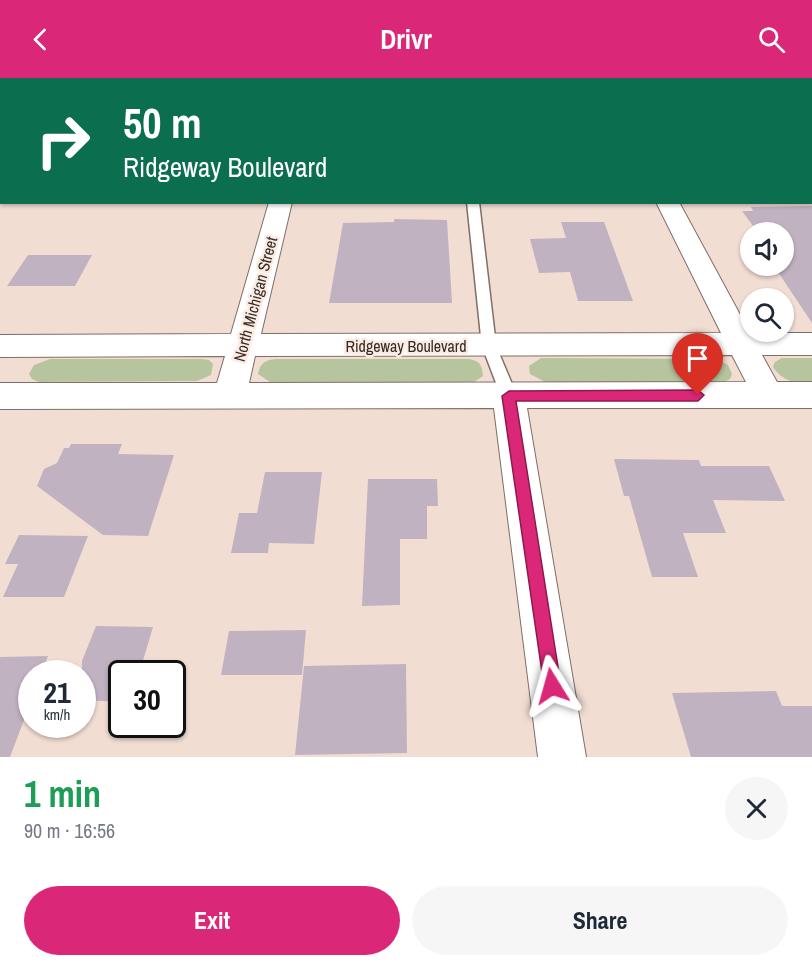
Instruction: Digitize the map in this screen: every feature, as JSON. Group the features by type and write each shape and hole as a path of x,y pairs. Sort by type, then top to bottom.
{"street":[{"name":"North Michigan Street","path":"230,395 279,204"},
{"path":"668,204 768,395"},
{"name":"Ridgeway Boulevard","path":"11,346 812,345"},
{"path":"0,382 11,346"},
{"path":"0,396 812,395"},
{"path":"509,396 562,757"}],"lane":[{"path":"473,204 489,346 509,396"}],"green space":[{"path":"541,358 716,359 728,365 732,374 730,379 724,382 545,382 530,374 529,366"},
{"path":"782,358 812,358 812,383 795,382 781,376 773,367 775,362"},
{"path":"50,359 202,359 209,360 213,364 211,375 197,381 38,382 32,379 29,374 34,365"},
{"path":"276,359 469,359 480,364 483,376 474,382 270,382 258,374 259,370 264,363"}],"building":[{"path":"812,206 812,323 794,296 794,288 789,288 781,276 794,276 794,222 750,222 742,211 753,211 751,207"},
{"path":"394,219 447,220 452,303 329,303 343,223 394,222"},
{"path":"561,222 604,222 633,301 578,301 570,272 539,273 530,239 566,238"},
{"path":"28,255 92,255 75,286 7,286"},
{"path":"71,444 122,444 118,454 174,455 148,536 103,535 37,486 44,469 57,463 64,448 69,448"},
{"path":"614,459 699,460 701,466 769,466 785,501 713,500 726,533 683,533 698,577 652,577 629,496 624,496"},
{"path":"265,472 322,472 314,544 269,543 268,553 231,553 239,513 257,513"},
{"path":"368,479 437,479 438,506 427,506 427,539 400,539 400,605 362,606"},
{"path":"19,535 88,536 64,597 3,597 18,564 5,564"},
{"path":"96,626 153,627 143,660 108,660 108,701 96,701 96,660 82,660"},
{"path":"306,630 302,675 221,675 229,631"},
{"path":"48,656 46,660 18,660 18,736 10,757 0,757 0,657"},
{"path":"406,664 407,753 295,755 304,666"},
{"path":"776,691 782,706 812,706 812,757 691,757 672,693"}],"route":[{"path":"552,686 509,396 698,395"}]}
